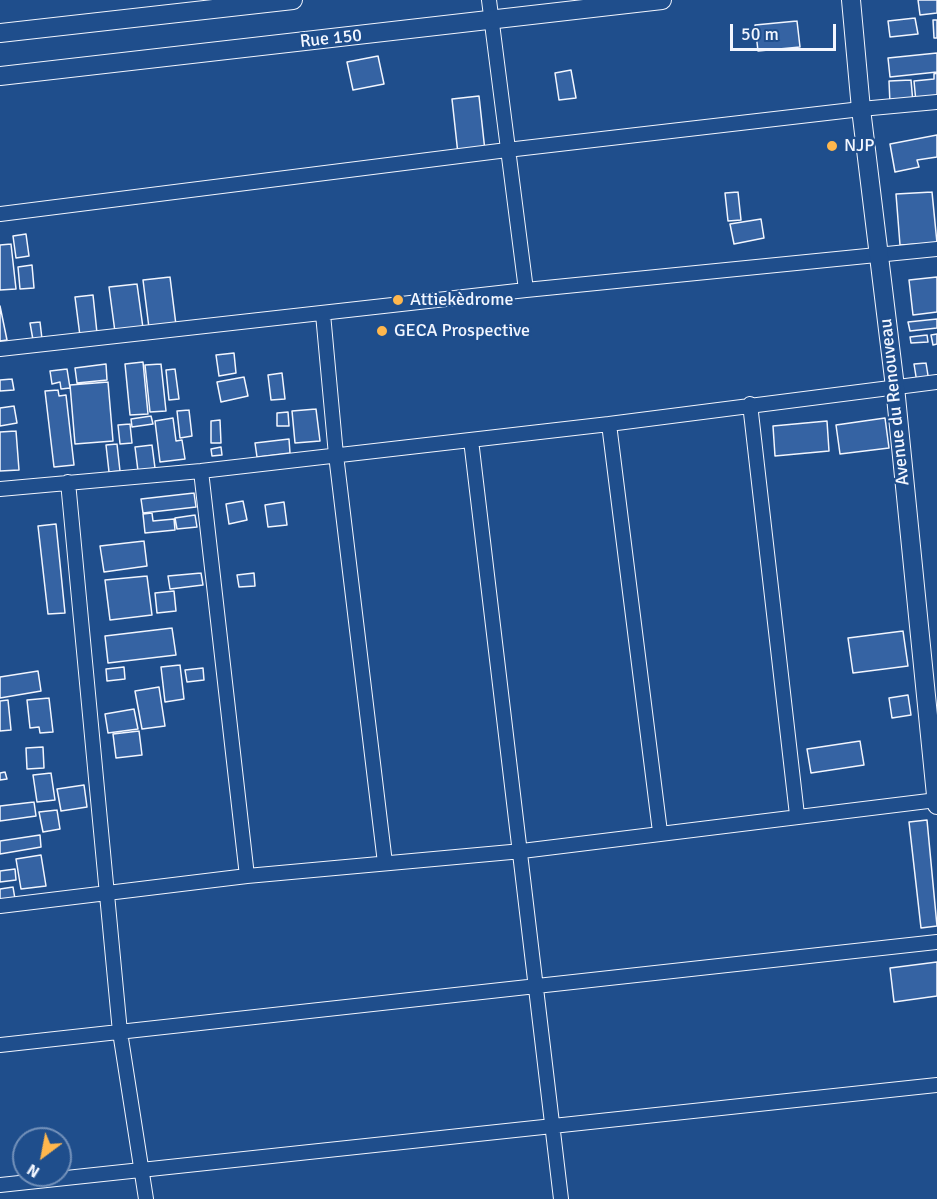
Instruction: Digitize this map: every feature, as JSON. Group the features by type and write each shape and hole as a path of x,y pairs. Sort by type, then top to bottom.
{"main road":[{"path":"0,33 293,0"},
{"name":"Rue 150","path":"0,76 662,0"},
{"name":"Avenue du Renouveau","path":"851,0 861,109 895,387 937,805"}],"street":[{"path":"489,0 526,290"},
{"path":"0,214 507,150 937,102"},
{"path":"0,349 526,290 937,249"},
{"path":"323,314 336,455 385,863"},
{"path":"0,489 201,471 609,424 750,404 937,382"},
{"path":"750,404 797,815"},
{"path":"609,424 660,832"},
{"path":"471,440 538,985 561,1199"},
{"path":"201,471 247,876"},
{"path":"68,482 120,1032 146,1199"},
{"path":"0,906 247,876 522,851 797,815 937,800"},
{"path":"0,1045 937,942"},
{"path":"0,1185 937,1084"}],"building":[{"path":"918,0 937,0 937,13 920,15"},
{"path":"915,18 918,34 890,37 888,21"},
{"path":"933,20 937,20 937,38 934,38"},
{"path":"797,21 800,47 758,51 755,25"},
{"path":"937,53 937,72 890,77 888,58"},
{"path":"378,56 384,84 353,90 347,62"},
{"path":"571,70 576,98 559,100 555,73"},
{"path":"937,73 937,100 916,102 914,81 934,79 934,74"},
{"path":"911,80 913,103 890,104 889,81"},
{"path":"479,96 485,151 458,154 452,99"},
{"path":"937,135 937,157 917,160 919,167 895,172 890,144"},
{"path":"738,192 741,220 728,221 725,193"},
{"path":"932,192 937,243 900,245 896,194"},
{"path":"761,219 764,238 734,244 730,224"},
{"path":"26,234 29,256 16,258 13,236"},
{"path":"11,244 16,289 0,290 0,245"},
{"path":"32,265 34,288 20,289 18,267"},
{"path":"170,277 176,325 149,328 143,280"},
{"path":"937,277 937,312 913,315 909,280"},
{"path":"137,284 143,328 115,332 109,287"},
{"path":"93,295 97,333 80,336 75,297"},
{"path":"0,306 7,340 0,341"},
{"path":"937,319 937,328 910,331 908,322"},
{"path":"40,322 42,339 33,340 30,323"},
{"path":"937,334 937,344 933,345 931,335"},
{"path":"927,335 928,342 911,343 910,337"},
{"path":"234,353 236,373 219,376 216,355"},
{"path":"143,362 148,414 130,415 125,364"},
{"path":"926,363 930,388 918,389 914,364"},
{"path":"106,364 107,380 77,383 75,368"},
{"path":"161,364 166,411 150,412 145,365"},
{"path":"67,369 70,388 61,389 60,382 52,384 50,371"},
{"path":"175,369 179,399 169,400 166,370"},
{"path":"282,373 285,399 271,400 268,375"},
{"path":"244,377 248,396 221,402 217,382"},
{"path":"12,379 14,390 0,391 0,380"},
{"path":"108,382 113,441 75,444 70,385"},
{"path":"58,390 59,396 66,395 74,465 54,467 45,391"},
{"path":"14,406 17,423 0,426 0,408"},
{"path":"316,409 320,441 295,443 292,411"},
{"path":"189,410 192,436 180,438 177,411"},
{"path":"288,412 289,426 277,426 277,413"},
{"path":"151,416 153,424 132,427 131,419"},
{"path":"173,418 176,441 182,440 185,459 160,462 155,421"},
{"path":"885,418 889,448 840,454 836,425"},
{"path":"220,420 221,443 211,443 211,421"},
{"path":"827,421 829,451 775,456 773,426"},
{"path":"130,424 132,443 120,444 118,425"},
{"path":"16,431 19,470 0,471 0,432"},
{"path":"289,439 290,453 257,457 255,443"},
{"path":"117,444 120,471 109,472 106,445"},
{"path":"152,445 155,468 138,471 135,447"},
{"path":"221,447 222,455 212,456 211,449"},
{"path":"194,493 196,507 143,513 141,499"},
{"path":"243,501 247,520 229,524 226,504"},
{"path":"284,502 287,525 268,527 265,505"},
{"path":"152,513 153,521 174,519 175,530 145,533 143,514"},
{"path":"195,515 197,527 177,529 175,518"},
{"path":"56,524 65,613 48,614 38,526"},
{"path":"144,541 147,566 104,572 100,546"},
{"path":"201,573 203,585 170,589 168,576"},
{"path":"254,573 255,586 239,587 237,575"},
{"path":"147,576 152,615 110,620 105,580"},
{"path":"174,591 176,611 157,613 155,593"},
{"path":"172,628 176,655 108,663 105,636"},
{"path":"903,631 908,666 853,673 848,638"},
{"path":"180,665 184,699 165,702 161,667"},
{"path":"124,667 125,679 107,681 106,669"},
{"path":"203,668 204,680 187,682 185,670"},
{"path":"38,671 41,691 0,698 0,677"},
{"path":"159,687 165,726 142,729 135,691"},
{"path":"908,695 911,715 892,718 889,698"},
{"path":"49,698 53,732 40,733 39,727 30,728 27,700"},
{"path":"8,700 11,730 0,731 0,701"},
{"path":"134,709 138,729 108,733 105,714"},
{"path":"139,731 142,755 116,758 113,734"},
{"path":"860,741 864,765 811,773 807,749"},
{"path":"43,747 44,768 27,769 26,748"},
{"path":"5,772 7,779 0,780 0,773"},
{"path":"51,773 55,800 37,802 33,775"},
{"path":"84,785 87,807 61,811 57,789"},
{"path":"34,802 36,816 0,821 0,806"},
{"path":"57,810 60,829 43,832 39,812"},
{"path":"927,820 937,926 921,928 909,822"},
{"path":"40,835 41,847 0,854 0,841"},
{"path":"41,855 46,886 21,889 16,859"},
{"path":"15,869 16,880 0,882 0,871"},
{"path":"13,887 15,899 0,901 0,889"},
{"path":"937,962 937,996 894,1002 890,968"}],"place":[{"name":"NJP","path":"832,146"},
{"name":"Attiekèdrome","path":"398,300"},
{"name":"GECA Prospective","path":"382,331"}]}
